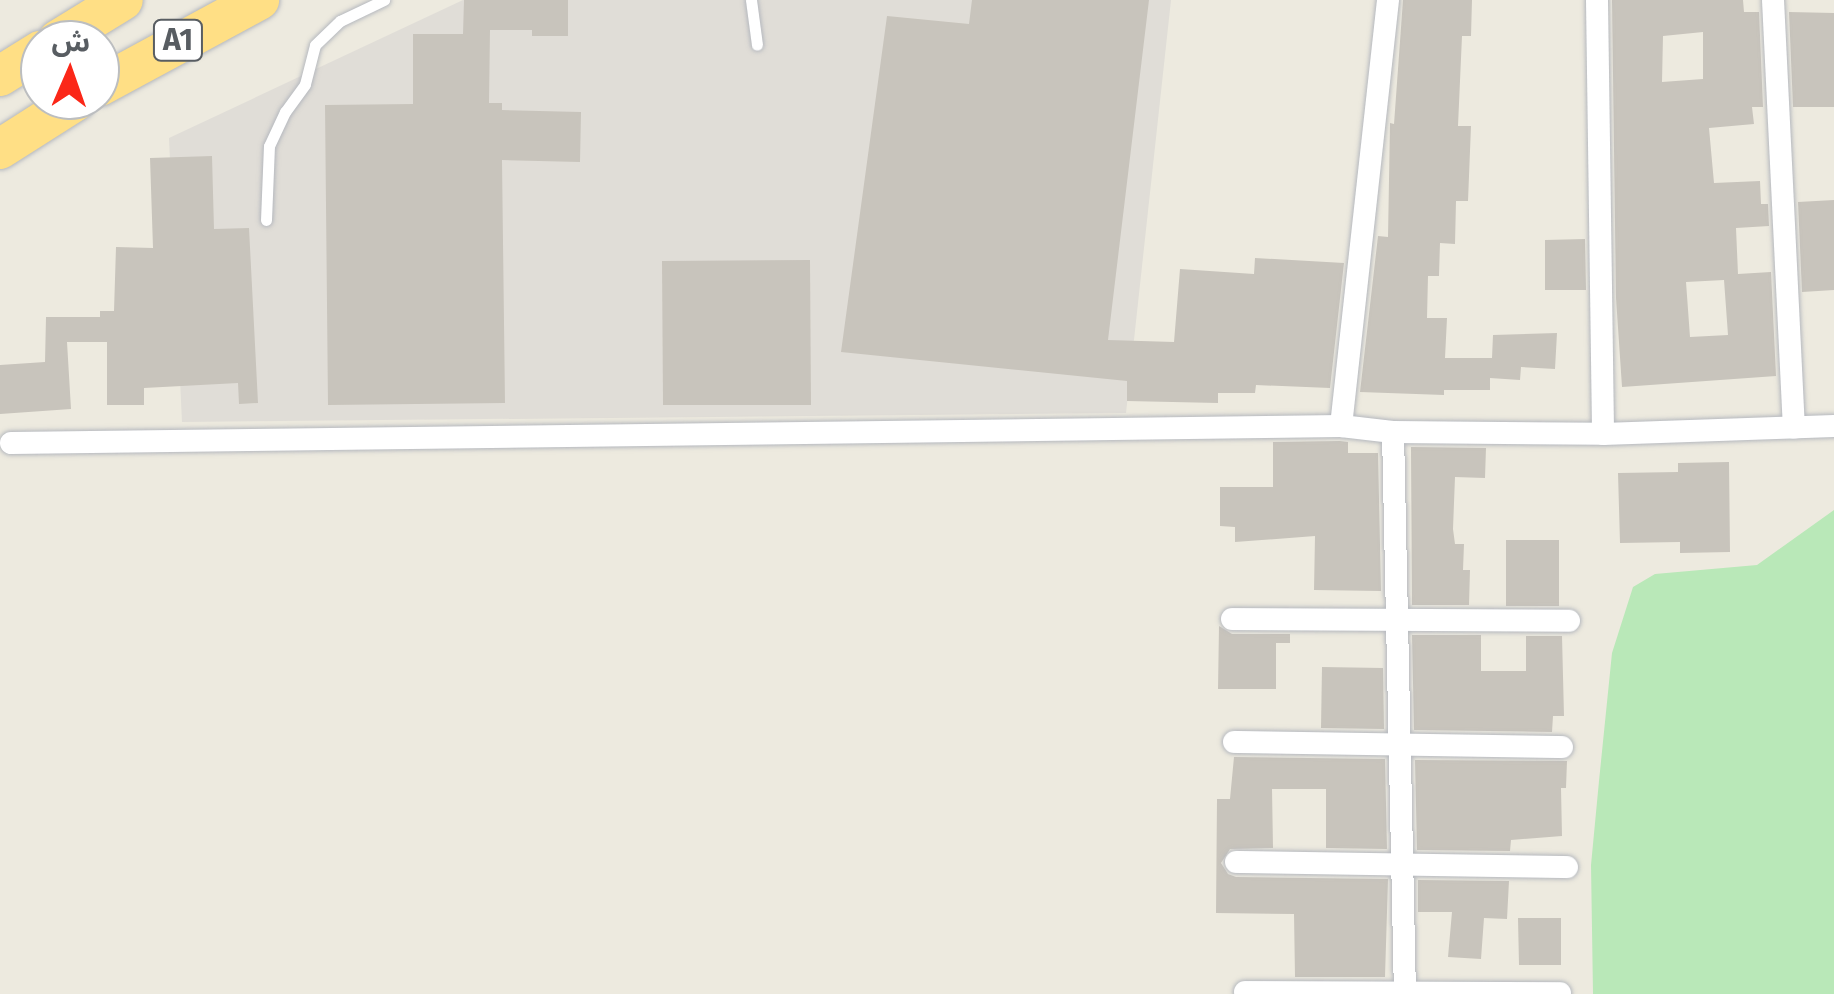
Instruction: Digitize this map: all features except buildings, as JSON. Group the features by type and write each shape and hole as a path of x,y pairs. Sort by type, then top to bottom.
{"highway":[{"name":"A1","path":"90,20 123,0"},
{"name":"A1","path":"120,75 258,0"},
{"path":"0,149 46,120"}],"street":[{"path":"1340,426 1388,0"},
{"path":"1597,0 1602,434"},
{"path":"1773,0 1794,426"},
{"path":"11,443 1340,426 1393,432 1602,434 1834,426"},
{"path":"1393,432 1404,993"},
{"path":"1232,618 1569,622"},
{"path":"1234,742 1562,747"},
{"path":"1236,862 1567,867"},
{"path":"1245,992 1560,992"}],"lane":[{"path":"266,220 269,146 285,112 305,84 314,45 340,22 384,0"},
{"path":"751,0 757,45"}],"shaded area":[{"path":"463,0 1171,0 1126,413 182,422 169,138"}],"green space":[{"path":"1834,510 1834,994 1593,994 1591,865 1599,781 1612,653 1633,587 1655,574 1757,565"}]}
